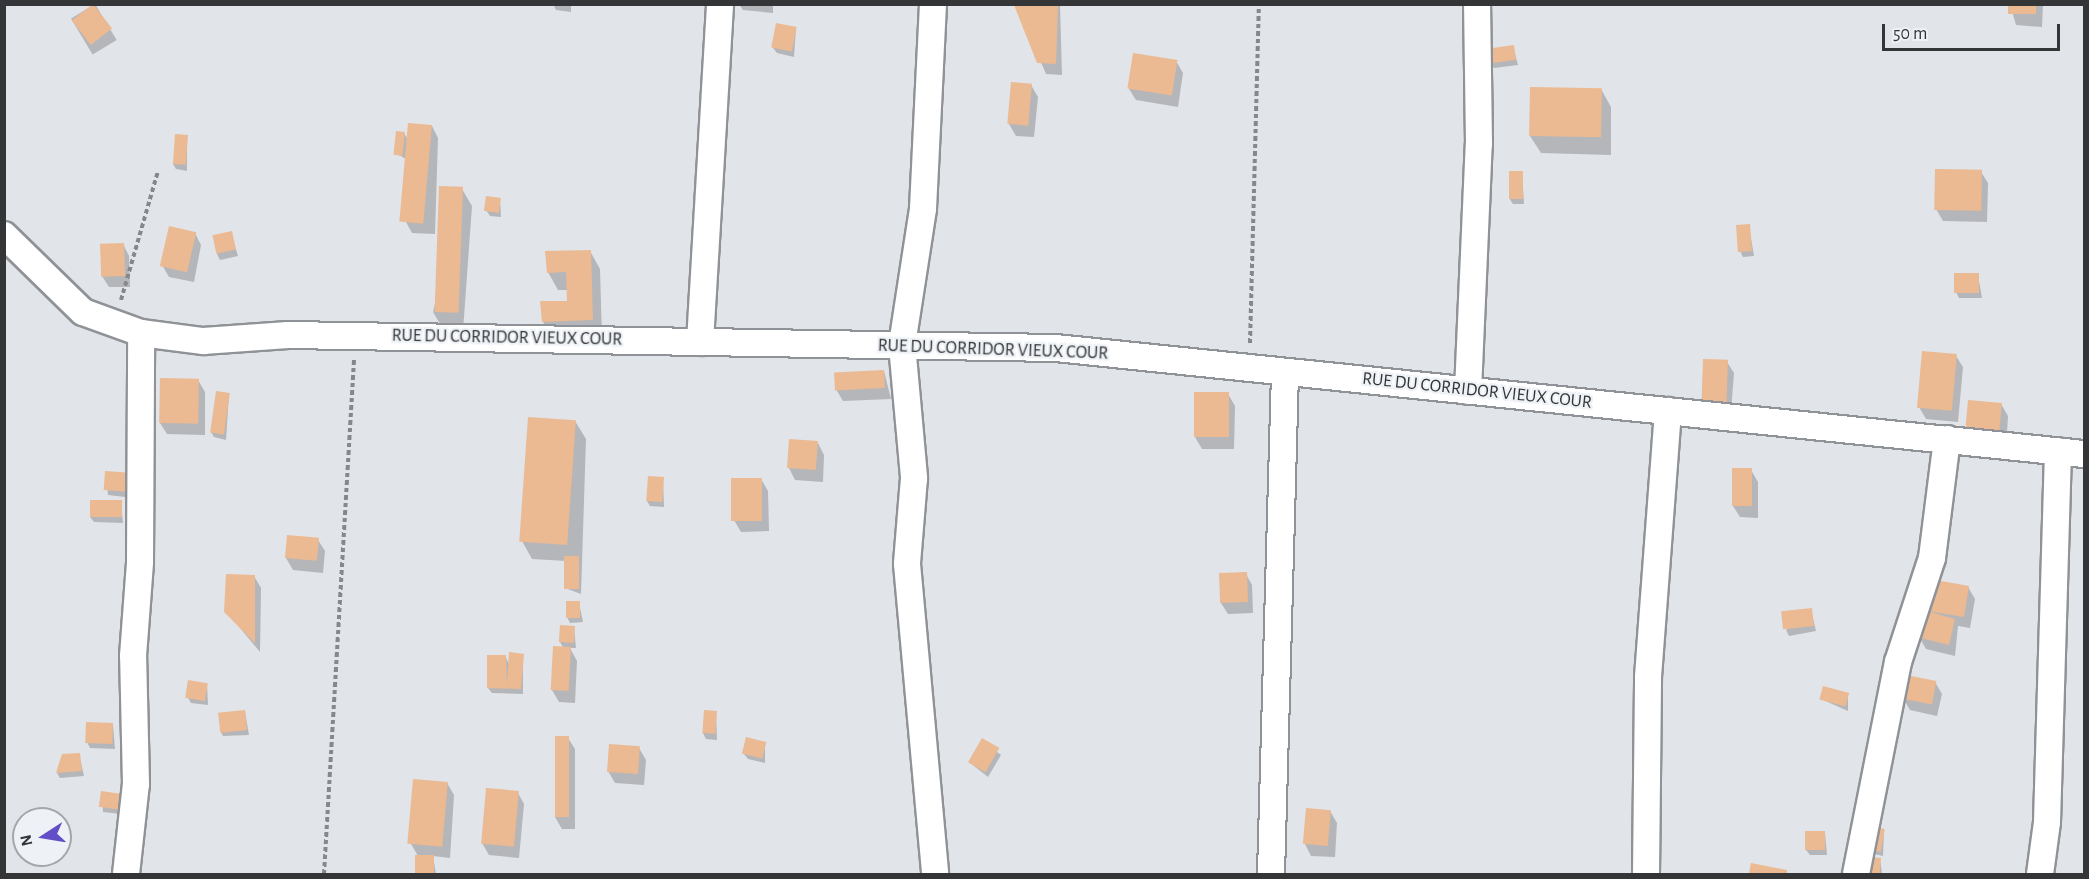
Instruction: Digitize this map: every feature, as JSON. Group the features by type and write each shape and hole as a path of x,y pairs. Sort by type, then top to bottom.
{"street":[{"path":"700,342 720,4"},
{"path":"933,4 923,209 902,345 914,478 906,564 935,874"},
{"path":"1468,390 1479,144 1477,4"},
{"name":"RUE DU CORRIDOR VIEUX COUR","path":"4,235 83,312 141,333 203,341 356,336 1056,348 2085,454"},
{"path":"126,874 136,784 133,656 140,562 141,333"},
{"path":"1271,874 1285,372"},
{"path":"1646,874 1648,677 1668,411"},
{"path":"1857,874 1899,662 1932,558 1947,440"},
{"path":"2040,874 2047,822 2058,451"}],"path":[{"path":"1249,368 1259,4"},
{"path":"114,323 158,171"},
{"path":"324,874 356,336"}],"building":[{"path":"93,4 112,28 91,45 72,21"},
{"path":"2008,4 2036,4 2036,14 2008,14"},
{"path":"1014,5 1058,5 1056,64 1037,63"},
{"path":"776,23 797,27 792,52 771,48"},
{"path":"1514,45 1516,60 1489,64 1487,49"},
{"path":"1133,53 1177,60 1172,96 1127,89"},
{"path":"1011,82 1032,84 1028,126 1007,124"},
{"path":"1530,87 1602,88 1601,137 1529,136"},
{"path":"408,123 432,125 423,224 399,222"},
{"path":"396,131 405,132 402,156 393,155"},
{"path":"175,134 188,135 186,165 173,164"},
{"path":"1935,169 1982,170 1981,211 1934,210"},
{"path":"1509,171 1523,171 1523,199 1509,199"},
{"path":"439,186 463,187 459,313 435,312"},
{"path":"486,196 501,198 499,213 484,211"},
{"path":"1750,224 1752,251 1738,252 1736,225"},
{"path":"169,226 196,232 187,272 160,266"},
{"path":"232,231 236,250 216,254 212,235"},
{"path":"124,243 125,276 101,277 100,244"},
{"path":"591,250 593,320 542,322 540,301 567,301 566,272 547,273 545,251"},
{"path":"1954,273 1979,273 1979,293 1954,293"},
{"path":"1922,351 1957,354 1952,411 1917,408"},
{"path":"1703,359 1728,360 1726,412 1701,411"},
{"path":"884,370 885,388 835,391 834,373"},
{"path":"160,378 199,379 198,424 159,423"},
{"path":"216,391 230,393 224,435 210,433"},
{"path":"1194,392 1229,392 1229,437 1194,437"},
{"path":"1968,400 2002,403 1999,437 1965,434"},
{"path":"528,417 576,420 567,545 519,542"},
{"path":"789,439 818,441 816,470 787,468"},
{"path":"1732,468 1752,468 1752,506 1732,506"},
{"path":"105,471 133,473 132,492 104,490"},
{"path":"648,476 664,477 662,502 646,501"},
{"path":"731,478 762,478 762,521 731,521"},
{"path":"90,500 122,500 122,517 90,517"},
{"path":"287,535 319,538 317,561 285,558"},
{"path":"564,556 579,556 579,589 564,589"},
{"path":"1247,572 1248,602 1220,603 1219,573"},
{"path":"226,574 255,575 255,643 224,612"},
{"path":"1930,579 1969,586 1964,617 1927,611 1955,619 1949,645 1917,637"},
{"path":"566,601 580,601 580,618 566,618"},
{"path":"1812,608 1814,626 1783,629 1781,611"},
{"path":"560,625 575,626 574,643 559,642"},
{"path":"553,646 571,647 569,691 551,690"},
{"path":"509,652 524,654 521,689 487,688 487,655 506,655 507,684"},
{"path":"1906,675 1936,681 1932,704 1901,699"},
{"path":"188,680 208,683 205,701 185,698"},
{"path":"1823,686 1849,693 1845,707 1819,700"},
{"path":"245,710 247,730 220,733 218,713"},
{"path":"704,710 717,711 715,734 702,733"},
{"path":"86,722 113,723 112,744 85,743"},
{"path":"555,736 569,736 569,817 555,817"},
{"path":"746,737 766,742 762,759 742,753"},
{"path":"982,738 999,748 985,772 968,762"},
{"path":"609,744 640,746 638,774 607,772"},
{"path":"80,753 82,771 56,773 62,754"},
{"path":"413,779 448,782 442,847 407,844"},
{"path":"486,788 519,791 514,847 481,844"},
{"path":"101,791 129,795 127,811 99,807"},
{"path":"1306,808 1331,810 1328,846 1303,844"},
{"path":"1874,827 1885,829 1881,852 1870,850"},
{"path":"1805,831 1825,831 1825,850 1805,850"},
{"path":"415,855 434,855 434,874 415,874"},
{"path":"1870,857 1881,858 1880,874 1869,874"},
{"path":"1751,863 1787,870 1787,874 1749,874"}]}
